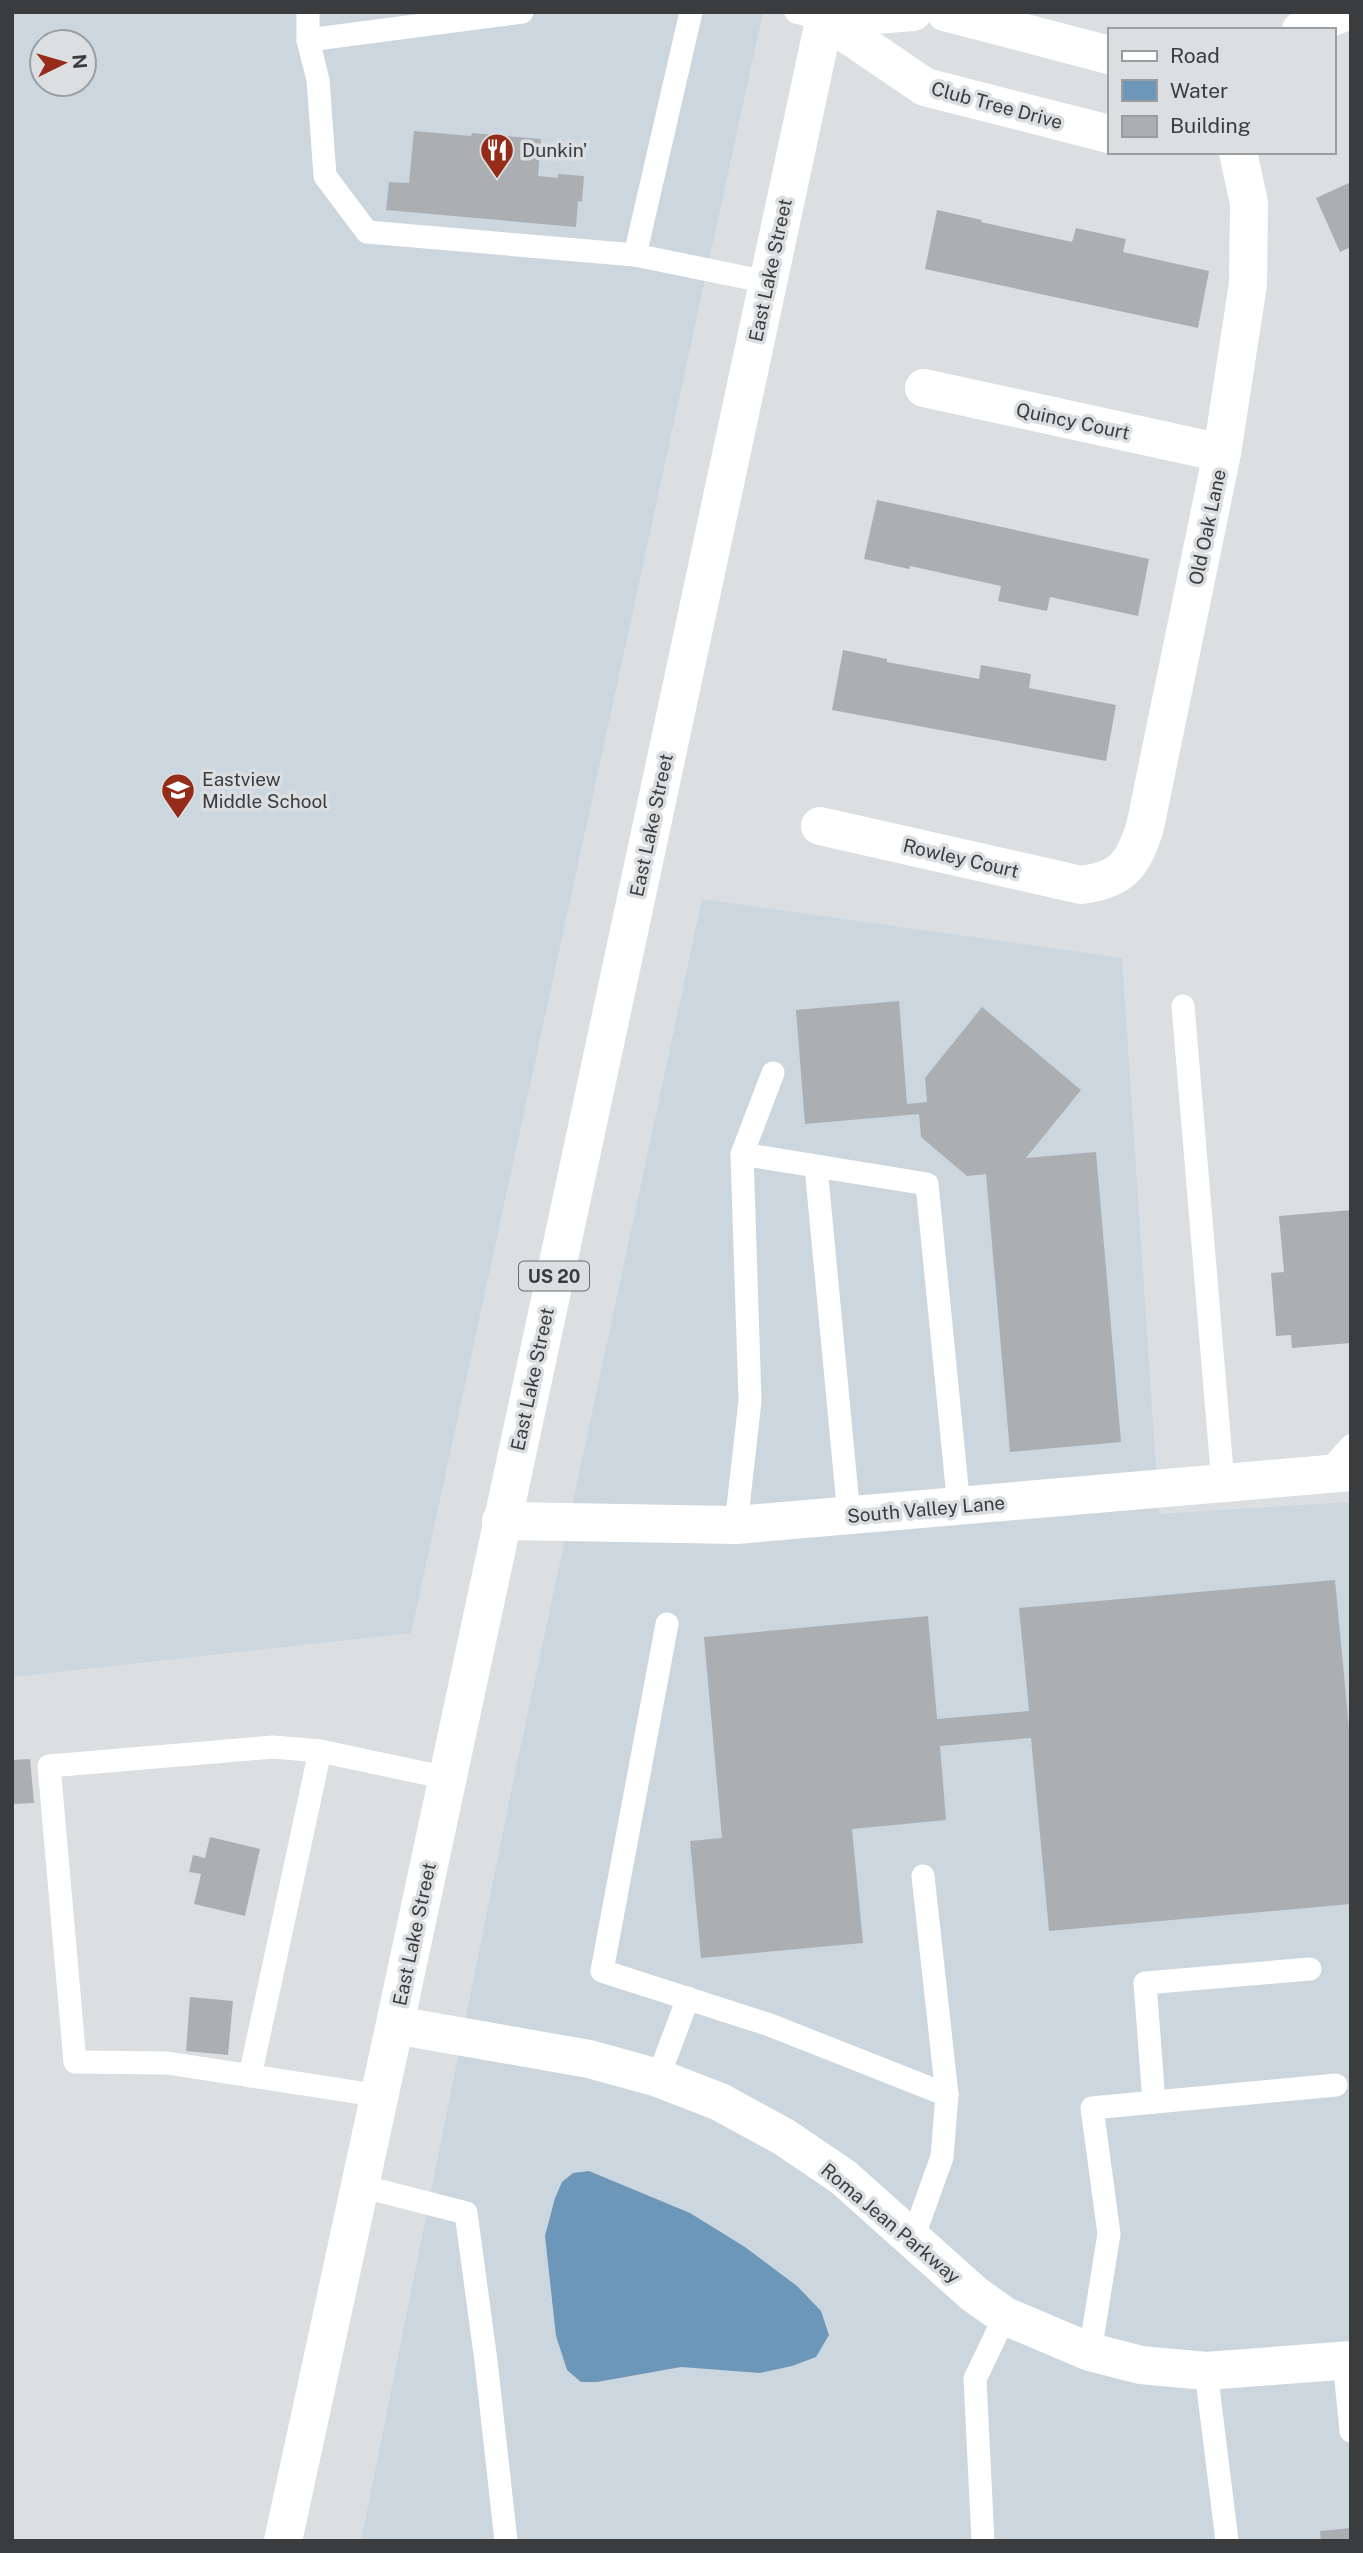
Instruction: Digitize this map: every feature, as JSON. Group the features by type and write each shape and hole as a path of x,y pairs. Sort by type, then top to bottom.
{"main road":[{"path":"816,15 913,12"},
{"path":"945,12 1108,55"},
{"name":"Club Tree Drive","path":"816,15 925,87 1108,134"},
{"name":"East Lake Street","path":"283,2541 381,2096 501,1521 767,282 816,15"},
{"name":"Old Oak Lane","path":"1102,882 1122,871 1136,855 1144,827 1222,453 1248,284 1249,203 1238,154"},
{"name":"Quincy Court","path":"924,388 1222,453"},
{"name":"Rowley Court","path":"820,826 1081,885 1102,882"},
{"name":"South Valley Lane","path":"501,1521 736,1525 1338,1474"},
{"name":"Roma Jean Parkway","path":"395,2025 589,2059 658,2078 720,2102 784,2137 843,2177 974,2294 1004,2316 1090,2352 1141,2365 1206,2371 1347,2360"}],"lane":[{"path":"308,12 308,40 318,80 325,176 367,232 635,256 767,282"},
{"path":"308,40 522,12"},
{"path":"635,256 691,12"},
{"path":"1183,1006 1223,1483"},
{"path":"736,1525 750,1401 742,1154 773,1073"},
{"path":"742,1154 927,1184 959,1507"},
{"path":"816,1167 849,1516"},
{"path":"1338,1474 1351,1446"},
{"path":"667,1624 602,1971 770,2025 947,2095"},
{"path":"381,2096 167,2063 75,2062 49,1766 273,1747 320,1751 447,1778"},
{"path":"250,2076 320,1751"},
{"path":"913,2238 942,2157 947,2095 923,1876"},
{"path":"1154,2102 1145,1983 1310,1969"},
{"path":"658,2078 688,1998"},
{"path":"1090,2352 1109,2234 1092,2108 1336,2085"},
{"path":"361,2186 466,2213 506,2541"},
{"path":"983,2541 975,2379 1004,2316"},
{"path":"1347,2360 1351,2431"},
{"path":"1206,2371 1227,2541"}],"shaded area":[{"path":"12,12 763,12 411,1633 12,1677"},
{"path":"702,899 1122,958 1159,1514 1351,1502 1351,2541 361,2541 512,1787"}],"water":[{"path":"589,2171 690,2213 745,2247 797,2286 821,2311 829,2335 816,2357 760,2373 681,2367 597,2382 581,2382 567,2370 556,2336 545,2236 562,2182 573,2173"}],"building":[{"name":"Dunkin'","path":"414,131 541,139 538,176 584,176 576,227 386,210 389,182 409,183"},
{"path":"1351,182 1351,247 1340,252 1316,198"},
{"path":"937,210 1072,242 1076,228 1126,239 1123,252 1209,271 1198,328 925,269"},
{"path":"877,500 1149,559 1138,616 1050,597 1047,611 998,601 1001,586 864,559"},
{"path":"843,650 887,659 887,662 979,679 981,665 1031,674 1029,688 1116,705 1106,761 832,710"},
{"path":"899,1001 907,1104 927,1102 925,1078 982,1007 1081,1090 1026,1158 1096,1152 1121,1442 1010,1452 986,1174 967,1176 921,1137 919,1114 805,1124 796,1010"},
{"path":"1351,1210 1351,1343 1292,1348 1291,1335 1276,1336 1271,1273 1284,1272 1279,1216"},
{"path":"1335,1580 1351,1750 1351,1904 1049,1931 1031,1738 940,1746 946,1820 852,1829 863,1943 701,1958 690,1841 722,1838 704,1637 928,1616 937,1719 1029,1711 1019,1608"},
{"path":"30,1759 34,1803 12,1804 12,1760"},
{"path":"210,1837 260,1849 245,1916 194,1904 201,1874 189,1872 193,1855 205,1858"},
{"path":"190,1997 233,2001 228,2055 186,2051"},
{"path":"1351,2528 1351,2541 1321,2541 1320,2531"}],"place":[{"name":"Dunkin'","path":"497,180"},
{"name":"Eastview Middle School","path":"178,820"}]}
